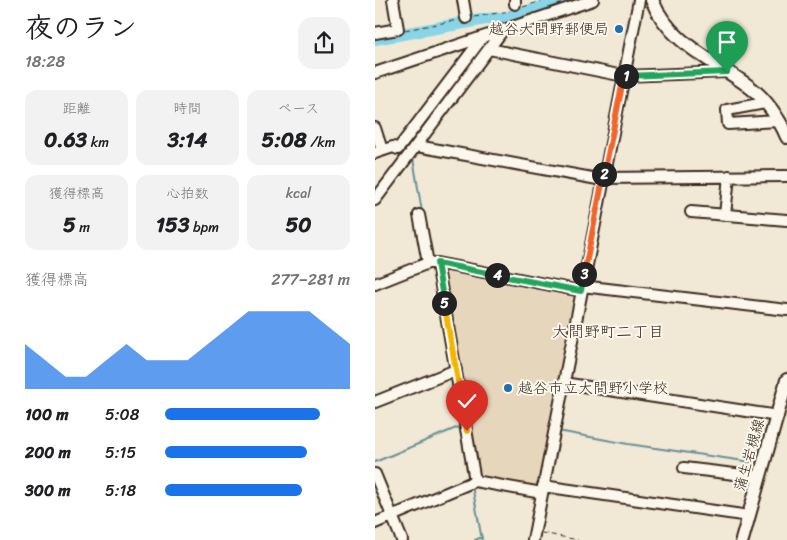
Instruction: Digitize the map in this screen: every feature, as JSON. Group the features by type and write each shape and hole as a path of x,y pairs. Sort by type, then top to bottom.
{"main road":[{"path":"651,0 661,19 673,34 695,52 753,88 779,121 787,137"},
{"name":"蒲生岩槻線","path":"742,540 787,380"}],"street":[{"path":"375,33 398,29 393,0"},
{"path":"463,0 466,18"},
{"path":"375,73 593,0"},
{"path":"533,536 639,0"},
{"path":"375,200 503,30"},
{"path":"375,128 378,152 393,147 398,149 483,37"},
{"path":"489,49 624,76 727,72"},
{"path":"765,103 727,110 728,124 779,121"},
{"path":"417,146 603,179 787,176"},
{"path":"725,215 729,176"},
{"path":"691,212 787,220"},
{"path":"419,215 433,263 456,370 475,481"},
{"path":"375,284 433,263 581,289 787,310"},
{"path":"375,402 456,370"},
{"path":"563,383 778,416"},
{"path":"685,468 760,477"},
{"path":"375,474 402,540"},
{"path":"375,523 475,481 749,516"}],"path":[{"path":"398,29 401,31 466,18 504,13 516,6 544,0"},
{"path":"533,536 578,540"}],"shaded area":[{"name":"越谷市立大間野小学校","path":"441,271 573,297 537,490 476,479"}],"waterway":[{"path":"508,17 566,0"},
{"path":"498,28 505,18"},
{"path":"375,39 486,19 505,18"},
{"path":"411,144 487,42"},
{"path":"413,158 422,212"},
{"path":"375,191 389,173"},
{"path":"432,266 439,303"},
{"path":"375,462 461,426"},
{"path":"558,431 628,444 758,463"},
{"path":"472,485 482,540"},
{"path":"475,540 482,537"}],"place":[{"name":"越谷大間野郵便局","path":"619,29"},
{"name":"越谷市立大間野小学校","path":"508,388"}],"district":[{"name":"大間野町二丁目","path":"608,331"}],"route":[{"path":"467,431 437,263 581,291 624,76 727,72"}]}
